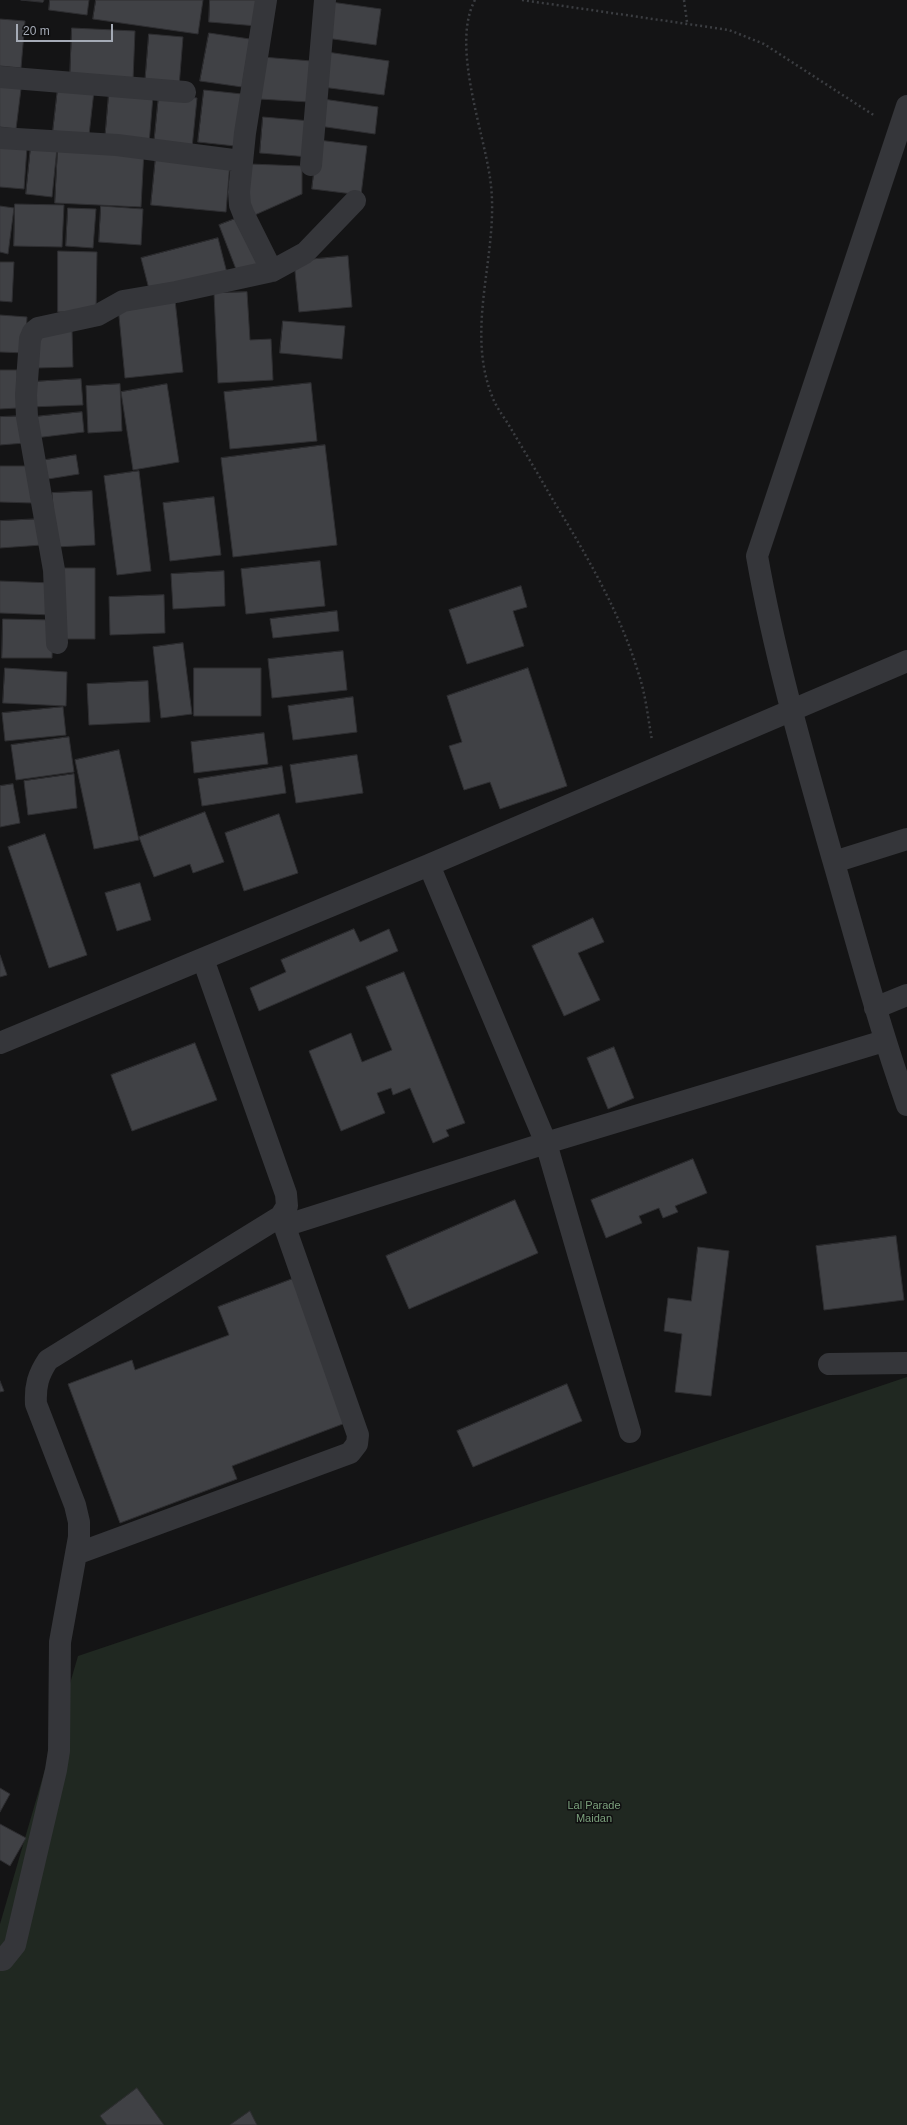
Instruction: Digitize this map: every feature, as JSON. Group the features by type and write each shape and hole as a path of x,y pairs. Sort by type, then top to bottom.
{"street":[{"path":"266,0 241,161 239,192 240,205 272,271"},
{"path":"311,165 325,0"},
{"path":"0,77 185,92"},
{"path":"907,106 757,556 767,610 791,710 884,1041 907,1105"},
{"path":"0,138 116,145 241,161"},
{"path":"57,643 54,570 27,417 26,395 30,339 33,332 38,328 98,315 123,301 176,292 272,271 305,253 355,201"},
{"path":"0,1043 429,865 657,766 907,661"},
{"path":"834,862 907,839"},
{"path":"429,865 546,1143 630,1432"},
{"path":"76,1554 350,1452 357,1444 358,1435 282,1221 287,1206 286,1194 203,959"},
{"path":"875,1008 907,996"},
{"path":"0,1960 3,1960 15,1945 56,1770 59,1751 60,1642 76,1554 79,1522 75,1505 36,1404 36,1387 40,1372 48,1360 282,1221 884,1041"},
{"path":"829,1364 907,1363"}],"path":[{"path":"475,0 470,8 465,35 467,61 490,177 493,206 481,319 481,357 492,397 581,546 616,614 640,675 657,766"},
{"path":"522,0 687,22 729,30 764,44 898,132"},
{"path":"684,0 687,22"}],"green space":[{"name":"Lal Parade Maidan","path":"907,1377 907,2125 0,2125 0,1924 78,1656"}],"building":[{"path":"21,0 44,0 43,2"},
{"path":"50,0 89,0 87,15 49,10"},
{"path":"96,0 203,0 198,34 93,19"},
{"path":"210,0 260,0 257,26 209,22"},
{"path":"331,2 381,9 376,45 326,38"},
{"path":"0,19 25,21 21,68 0,66"},
{"path":"72,28 135,31 133,80 70,77"},
{"path":"209,33 250,39 242,87 200,81"},
{"path":"149,34 183,37 179,87 145,84"},
{"path":"327,52 389,61 384,95 322,87"},
{"path":"262,57 312,61 309,102 259,99"},
{"path":"0,79 22,81 16,129 0,127"},
{"path":"58,87 94,91 89,135 53,131"},
{"path":"204,90 242,94 235,146 198,142"},
{"path":"109,93 153,96 149,144 105,140"},
{"path":"159,94 197,98 192,148 154,144"},
{"path":"323,99 378,107 375,134 319,126"},
{"path":"263,117 311,121 309,157 260,153"},
{"path":"318,140 367,146 361,195 312,189"},
{"path":"0,145 27,147 24,189 0,187"},
{"path":"31,145 57,148 52,197 26,194"},
{"path":"58,146 144,150 141,207 55,203"},
{"path":"156,155 230,162 226,212 151,205"},
{"path":"250,164 302,166 302,194 248,218"},
{"path":"15,204 64,205 62,247 14,246"},
{"path":"0,206 14,208 8,254 0,252"},
{"path":"101,206 143,209 141,245 99,242"},
{"path":"68,208 96,209 93,248 66,246"},
{"path":"240,217 261,268 239,277 219,225"},
{"path":"218,238 227,273 150,293 141,258"},
{"path":"58,251 97,252 96,312 58,312"},
{"path":"348,256 352,307 299,312 294,261"},
{"path":"0,262 14,262 12,302 0,301"},
{"path":"247,292 250,340 271,339 273,380 218,383 214,293"},
{"path":"175,300 183,372 125,378 118,306"},
{"path":"0,315 27,317 25,353 0,352"},
{"path":"283,321 345,326 342,359 280,353"},
{"path":"72,330 73,367 37,368 36,331"},
{"path":"0,370 17,370 18,408 0,409"},
{"path":"81,379 83,405 30,407 29,382"},
{"path":"311,383 317,441 230,449 224,392"},
{"path":"120,384 122,431 88,433 86,386"},
{"path":"167,384 179,462 133,470 121,392"},
{"path":"82,412 84,432 35,438 33,417"},
{"path":"24,416 25,443 0,445 0,417"},
{"path":"325,445 337,545 233,557 221,458"},
{"path":"76,455 79,474 42,480 39,461"},
{"path":"0,466 33,466 32,503 0,502"},
{"path":"139,471 151,571 117,575 104,476"},
{"path":"92,491 95,545 56,547 52,493"},
{"path":"214,497 221,555 170,561 163,503"},
{"path":"40,519 42,545 0,548 0,521"},
{"path":"320,561 325,606 246,614 241,569"},
{"path":"61,568 95,568 95,639 60,639"},
{"path":"224,571 225,606 173,609 171,574"},
{"path":"0,581 53,583 52,615 0,613"},
{"path":"521,586 527,607 513,611 524,646 467,664 449,610"},
{"path":"164,595 165,633 110,635 109,597"},
{"path":"337,611 339,631 273,638 270,619"},
{"path":"3,619 53,620 52,658 2,658"},
{"path":"183,643 192,714 161,718 153,647"},
{"path":"343,651 347,690 272,698 268,659"},
{"path":"5,668 67,672 66,706 3,703"},
{"path":"194,668 261,668 261,716 194,716"},
{"path":"528,668 567,786 500,809 490,782 464,790 449,746 462,742 447,696"},
{"path":"148,681 150,722 89,725 87,684"},
{"path":"353,697 357,732 293,740 288,706"},
{"path":"63,707 66,735 5,741 2,713"},
{"path":"264,733 268,764 194,773 191,742"},
{"path":"69,737 74,772 16,780 11,745"},
{"path":"119,750 139,840 94,849 75,760"},
{"path":"357,755 363,793 296,803 290,765"},
{"path":"282,766 286,793 202,806 198,779"},
{"path":"74,774 77,808 28,815 24,781"},
{"path":"13,784 20,823 0,827 0,786"},
{"path":"205,812 224,862 193,873 190,864 154,877 139,837"},
{"path":"279,814 298,873 244,891 225,833"},
{"path":"45,834 87,955 49,968 8,847"},
{"path":"140,883 151,920 117,931 105,893"},
{"path":"593,918 604,942 578,953 600,1000 564,1016 532,946"},
{"path":"354,929 360,942 389,929 398,951 259,1011 250,988 286,972 281,960"},
{"path":"0,955 7,975 0,977"},
{"path":"404,972 465,1123 446,1130 449,1136 433,1143 410,1088 393,1095 391,1088 377,1093 385,1113 341,1131 309,1051 351,1033 362,1062 392,1050 366,987"},
{"path":"195,1043 217,1100 132,1131 111,1075"},
{"path":"614,1047 634,1098 608,1109 587,1058"},
{"path":"693,1159 707,1193 675,1206 678,1212 663,1218 659,1208 639,1216 642,1223 606,1238 591,1200"},
{"path":"515,1200 538,1253 409,1309 386,1256"},
{"path":"896,1236 904,1300 824,1310 816,1246"},
{"path":"698,1247 729,1251 711,1396 675,1392 682,1334 664,1331 668,1298 691,1301"},
{"path":"295,1278 348,1422 232,1466 237,1479 120,1523 68,1384 132,1360 135,1370 229,1335 218,1307"},
{"path":"0,1381 4,1391 0,1392"},
{"path":"567,1384 582,1421 473,1467 457,1431"},
{"path":"0,1788 10,1794 0,1812"},
{"path":"0,1824 26,1838 10,1866 0,1860"},
{"path":"137,2088 164,2125 107,2125 100,2116"},
{"path":"250,2111 257,2125 230,2125"}]}
